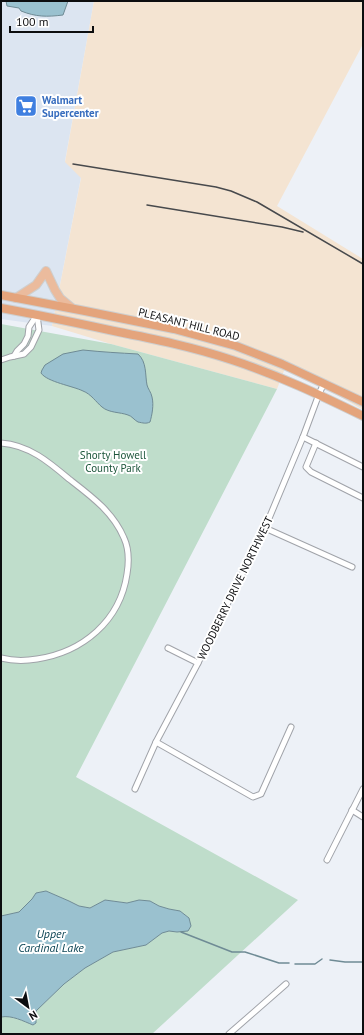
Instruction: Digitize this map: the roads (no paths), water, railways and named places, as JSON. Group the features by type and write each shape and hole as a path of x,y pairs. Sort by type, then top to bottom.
{"highway":[{"name":"PLEASANT HILL ROAD","path":"1,295 174,329 236,346 282,364 363,402"},
{"name":"PLEASANT HILL ROAD","path":"1,308 171,342 238,362 277,376 319,394 363,416"}],"main road":[{"path":"16,298 36,285 46,271 60,298 72,308"}],"street":[{"path":"14,356 24,344 28,336 29,327 37,315"},
{"path":"1,360 24,354 31,347 39,330 37,315"},
{"name":"WOODBERRY DRIVE NORTHWEST","path":"135,789 156,742 198,663 265,528 324,383"},
{"path":"303,437 363,467"},
{"path":"1,443 16,445 36,453 47,460 100,504 113,518 119,528 124,539 128,559 126,582 118,604 109,617 92,636 81,644 56,655 31,660 16,661 1,658"},
{"path":"316,444 306,467 311,472 363,498"},
{"path":"265,528 352,568"},
{"path":"168,648 198,663"},
{"path":"156,742 253,797 261,794 291,727"},
{"path":"327,860 363,789"},
{"path":"352,810 363,817"},
{"path":"229,1034 286,984"}],"water":[{"path":"6,1 68,1 63,15 47,16 32,14 21,11 19,8 7,6"},
{"path":"83,350 138,354 141,357 145,369 147,385 153,400 150,422 138,422 125,414 105,409 86,392 49,379 41,373 45,365 63,354"},
{"name":"Upper Cardinal Lake","path":"46,891 79,906 90,908 105,900 127,903 139,900 150,901 159,906 180,911 189,918 191,926 188,931 169,931 162,933 146,945 113,952 85,968 64,984 36,1011 36,1023 33,1025 13,1018 1,1017 1,916 19,912 36,893"}],"waterway":[{"path":"181,932 232,952 245,952 279,963 289,963"},
{"path":"295,964 315,964 322,959"},
{"path":"330,960 363,962"}],"railway":[{"path":"73,164 216,187 231,191 257,202 363,264"},
{"path":"147,205 282,227 303,232"}],"place":[{"name":"Walmart Supercenter","path":"26,106"}],"park label":[{"name":"Shorty Howell County Park","path":"113,461"}]}
